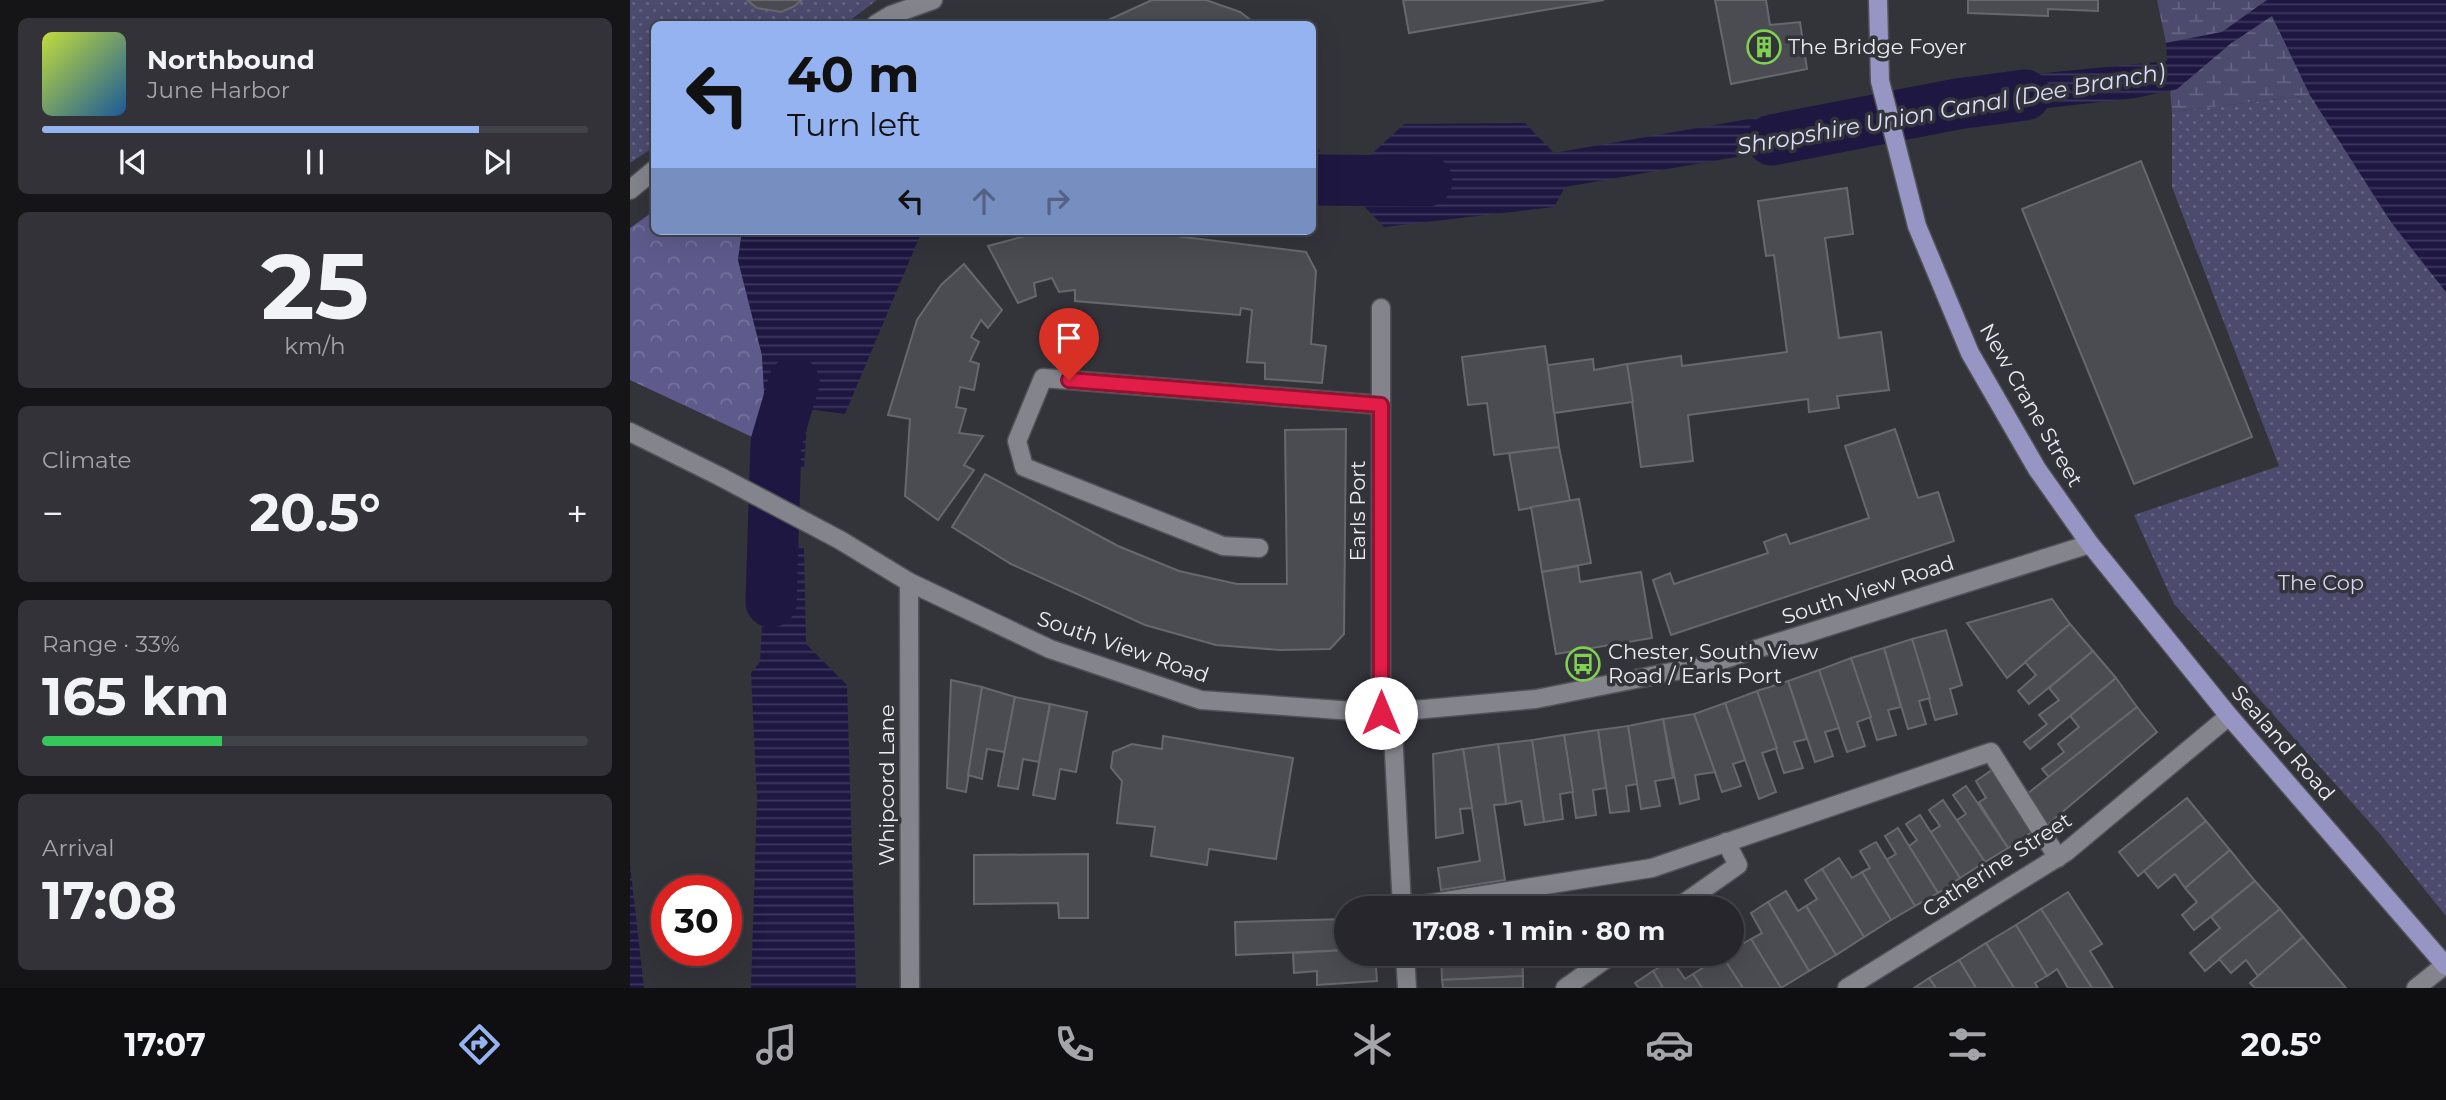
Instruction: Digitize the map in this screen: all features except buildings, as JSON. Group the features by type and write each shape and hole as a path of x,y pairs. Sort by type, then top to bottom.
{"main road":[{"name":"New Crane Street","path":"1878,0 1880,80 1917,226 1970,352 2037,469 2090,544"},
{"name":"Sealand Road","path":"2090,544 2229,716 2445,966"}],"street":[{"path":"881,21 933,0"},
{"path":"630,190 651,172"},
{"name":"Earls Port","path":"1381,308 1386,713 1401,896"},
{"path":"1259,548 1223,546 1024,467 1017,441 1043,378 1381,405"},
{"name":"South View Road","path":"630,432 840,540 909,582 1049,649 1201,700 1386,713 1536,699 1706,665 2090,544"},
{"name":"Whipcord Lane","path":"909,582 909,988"},
{"name":"Catherine Street","path":"1847,988 2058,858 2229,716"},
{"path":"1477,896 1652,868 1991,752 2058,858"},
{"path":"1694,896 1738,865 1726,842"},
{"path":"1406,966 1407,988"},
{"path":"1565,988 1597,966"},
{"path":"2416,988 2445,966"}],"green space":[{"path":"630,0 877,0 849,21 651,21 651,149 630,163"},
{"path":"2157,0 2267,0 2222,32 2166,43"},
{"path":"2272,15 2310,95 2172,112 2170,91 2177,89 2230,44"},
{"name":"The Cop","path":"2310,95 2391,222 2446,292 2446,916 2380,834 2174,604 2134,515 2279,466 2172,187 2172,112"},
{"path":"651,213 651,235 741,235 738,260 762,355 767,444 630,380 630,228"}],"shaded area":[{"path":"2267,0 2446,0 2446,292 2391,222 2310,95 2272,16 2230,44 2177,89 2136,98 1958,118 1951,82 2167,61 2166,43 2222,32"},
{"path":"1835,104 1844,138 1565,187 1554,207 1384,227 1357,199 1361,164 1404,124 1525,123 1554,153"},
{"path":"1316,145 1326,162 1335,164 1332,201 1320,202 1316,209"},
{"path":"741,235 920,235 845,414 808,409 804,469 767,444 762,355 738,260"},
{"path":"767,531 804,548 806,644 847,685 856,988 751,988 757,798 751,673 760,662"},
{"path":"630,864 644,988 630,988"}],"waterway":[{"name":"Shropshire Union Canal (Dee Branch)","path":"1772,140 1957,104 2025,95"},
{"name":"Shropshire Union Canal (Dee Branch)","path":"1316,180 1427,181"},
{"name":"Shropshire Union Canal (Dee Branch)","path":"771,602 776,443 794,382"}],"place":[{"name":"The Bridge Foyer","path":"1764,47"},
{"name":"Chester, South View Road / Earls Port","path":"1583,664"}],"route":[{"path":"1069,380 1381,405 1381,713"}]}
